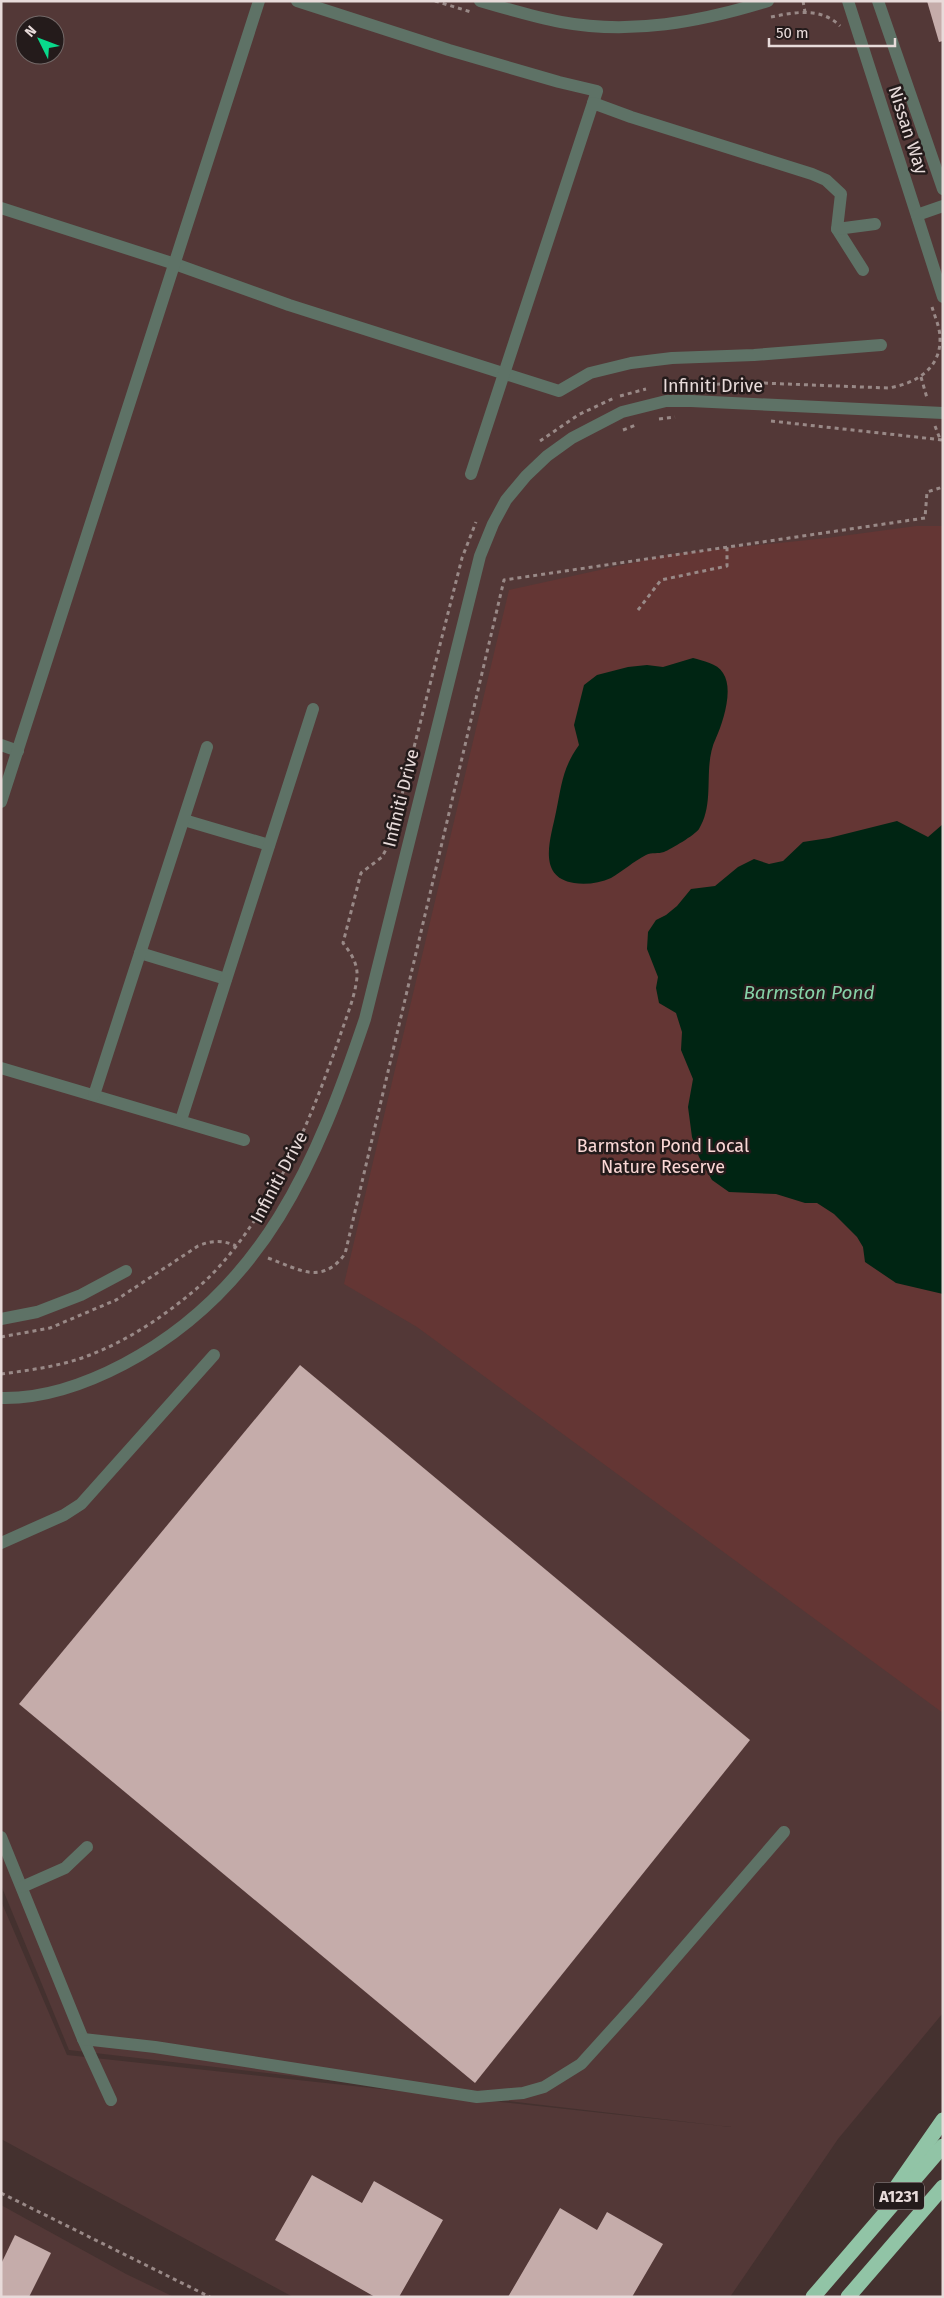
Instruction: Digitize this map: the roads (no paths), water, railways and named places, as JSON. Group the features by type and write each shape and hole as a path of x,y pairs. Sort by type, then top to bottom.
{"highway":[{"path":"855,2247 943,2120"},
{"name":"A1231","path":"813,2297 943,2146"},
{"name":"A1231","path":"848,2297 943,2187"},
{"name":"A1231","path":"908,2227 943,2193"}],"street":[{"path":"1,802 259,1"},
{"path":"297,1 449,50 597,91 471,474"},
{"path":"480,1 562,22 628,27 666,25 708,18 768,1"},
{"name":"Nissan Way","path":"848,1 943,297"},
{"name":"Nissan Way","path":"878,1 943,189"},
{"path":"593,104 826,180 841,194 837,229 863,270"},
{"path":"917,215 943,206"},
{"path":"1,208 175,264 289,306 560,391 590,373 631,363 672,358 754,355 881,345"},
{"path":"837,229 875,224"},
{"name":"Infiniti Drive","path":"1,1398 45,1394 79,1385 151,1349 209,1305 255,1254 292,1195 340,1092 365,1019 480,556 493,524 506,500 526,476 554,452 595,424 622,412 666,401 735,402 943,413"},
{"path":"181,1120 313,709"},
{"path":"1,745 18,751"},
{"path":"94,1096 207,747"},
{"path":"184,820 270,845"},
{"path":"140,953 226,979"},
{"path":"1,1068 244,1140"},
{"path":"1,1319 37,1312 72,1299 126,1271"},
{"path":"1,1543 64,1515 81,1504 214,1355"},
{"path":"83,2039 155,2047 477,2097 523,2093 544,2087 581,2064 784,1832"},
{"path":"1,1837 83,2039 111,2100"},
{"path":"22,1887 65,1868 87,1847"}],"water":[{"path":"693,658 717,667 723,673 728,688 722,723 712,749 707,807 699,829 672,848 664,852 646,855 607,880 583,884 562,879 554,873 550,865 549,844 563,777 579,745 574,725 584,685 597,675 628,667 647,665 663,667"},
{"name":"Barmston Pond","path":"897,821 928,837 943,824 943,1294 896,1283 865,1262 863,1247 857,1237 834,1214 817,1203 805,1203 776,1194 729,1192 712,1180 699,1157 692,1137 688,1107 693,1079 681,1050 682,1032 676,1013 659,1003 656,988 658,977 647,949 648,932 656,920 677,906 691,889 715,886 738,867 754,859 769,864 783,861 803,842 829,838"}],"park label":[{"name":"Barmston Pond Local Nature Reserve","path":"663,1156"}]}
